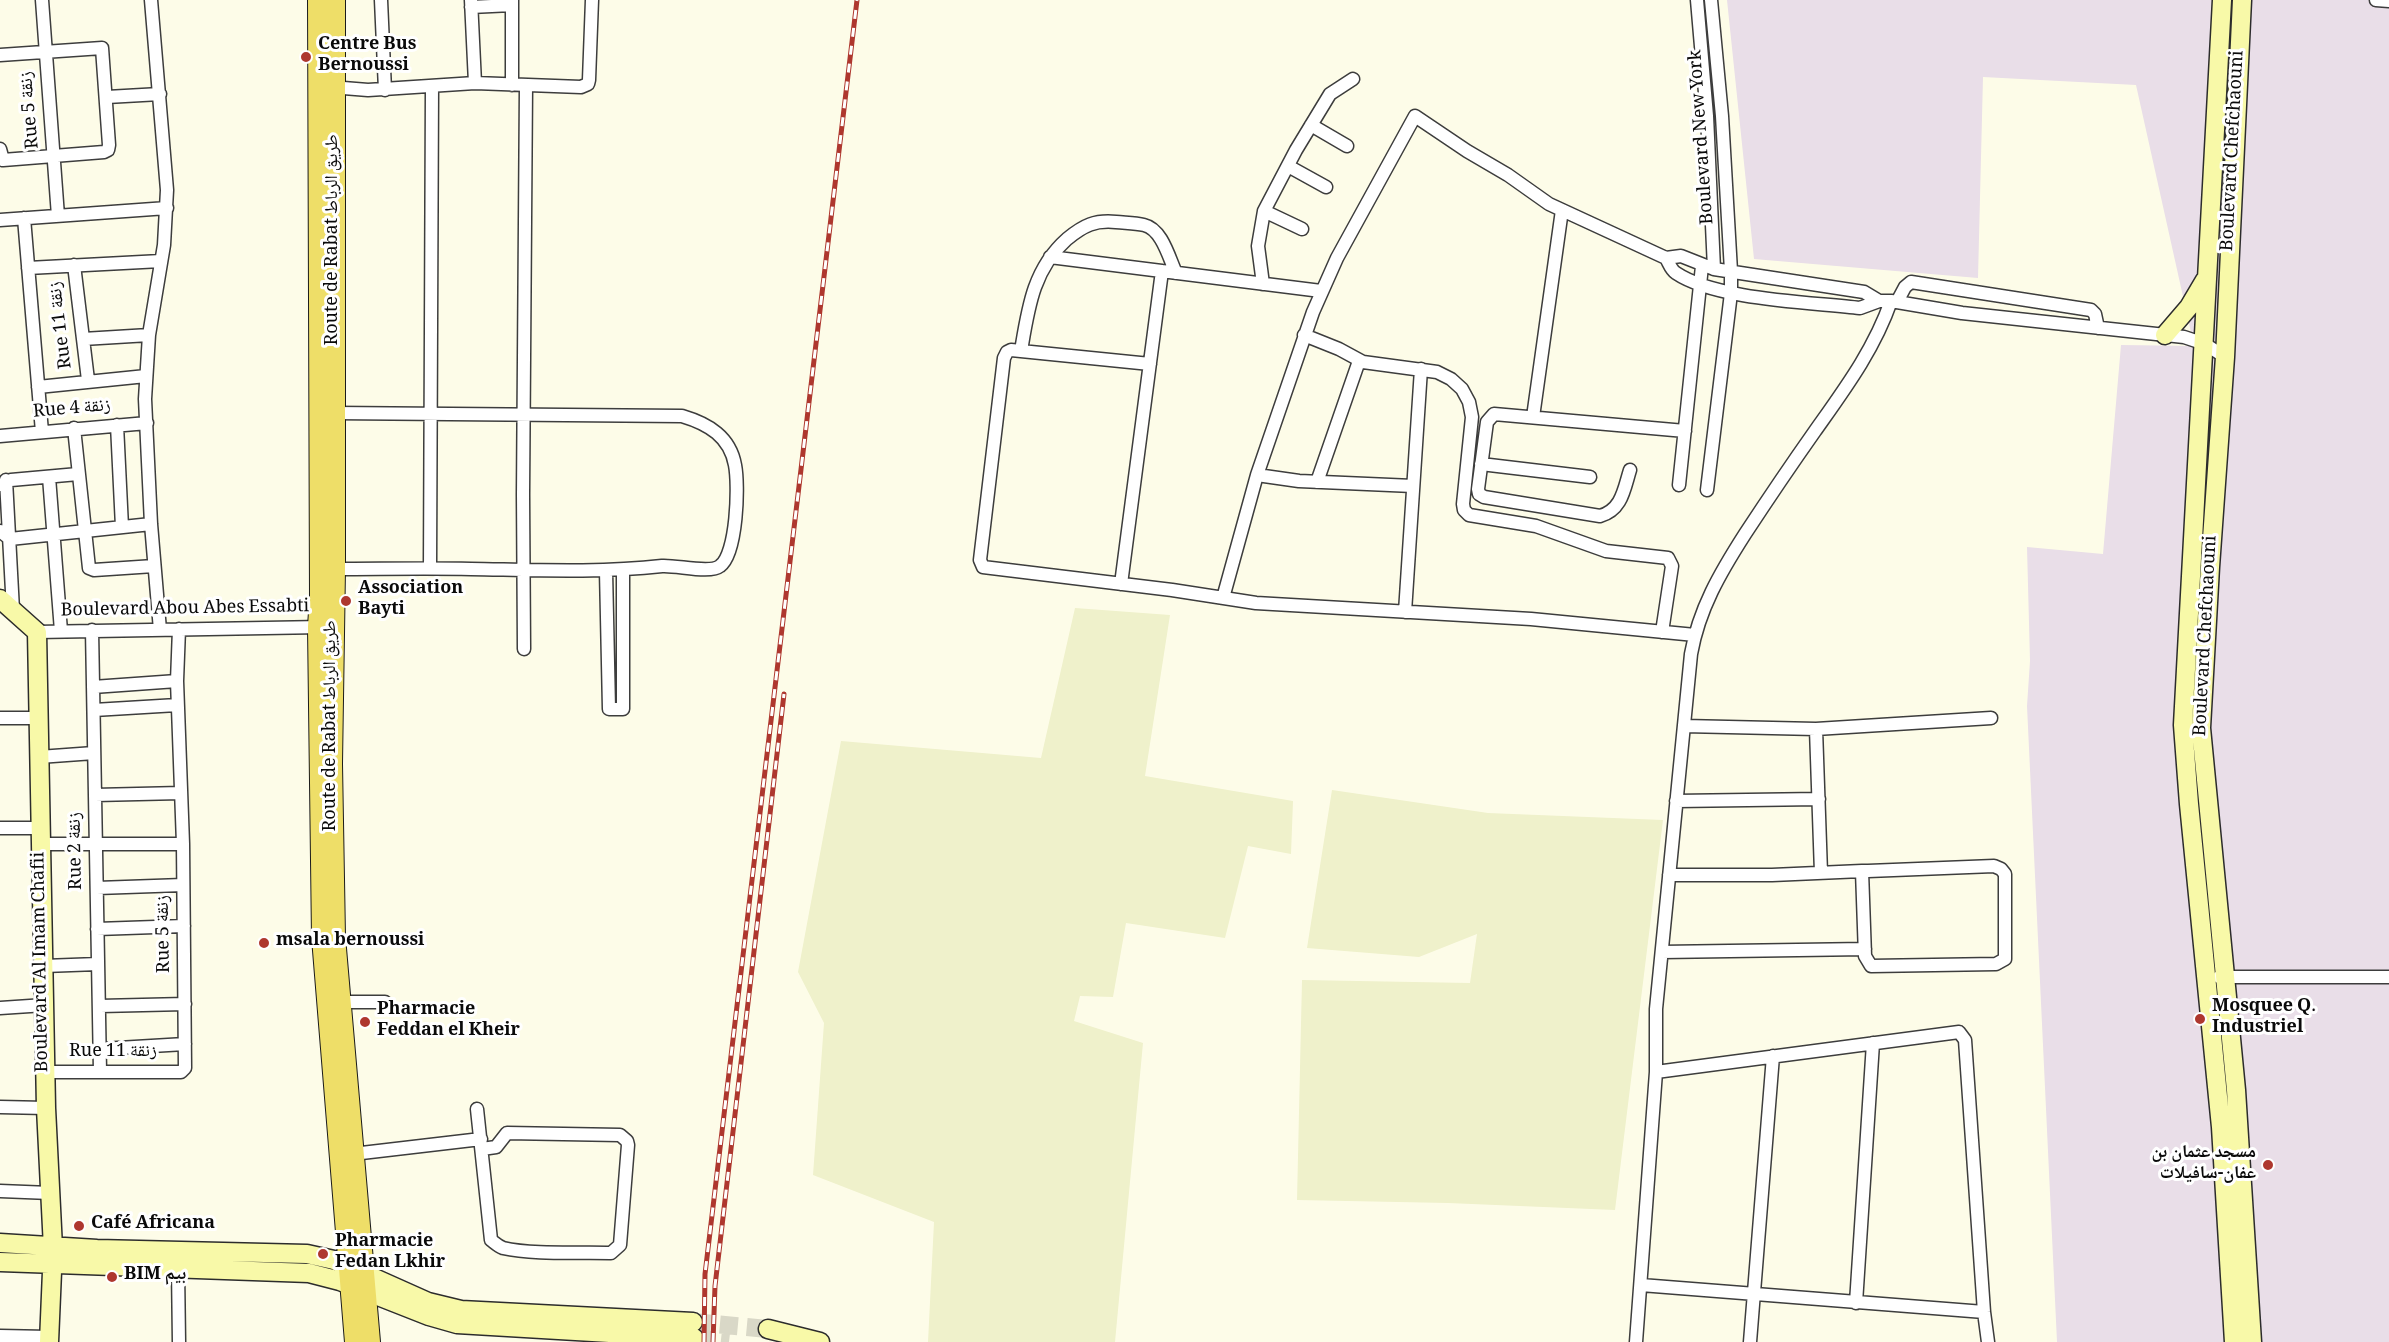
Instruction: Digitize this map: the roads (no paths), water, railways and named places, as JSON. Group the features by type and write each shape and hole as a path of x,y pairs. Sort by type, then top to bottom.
{"main road":[{"name":"Route de Rabat طريق الرباط","path":"318,0 326,87 334,413 335,569 325,627 322,938 357,1278 370,1342"},
{"name":"Route de Rabat طريق الرباط","path":"335,0 326,87 320,596 325,627 335,937 353,1154 357,1278 355,1342"}],"street":[{"name":"Rue 5 زنقة","path":"42,0 58,216"},
{"path":"151,0 167,172 161,261 149,335 146,376 151,524 160,630"},
{"path":"381,0 385,90"},
{"path":"326,87 385,90 475,83 581,87 588,84 592,0"},
{"name":"Boulevard New York","path":"1679,485 1701,286 1708,267 1707,116 1697,0"},
{"name":"Boulevard New York","path":"1707,490 1731,293 1722,116 1711,0"},
{"name":"Boulevard Chefchaouni","path":"2222,0 2183,725 2221,1127 2234,1342"},
{"name":"Boulevard Chefchaouni","path":"2242,0 2225,357 2201,728 2237,1102 2252,1342"},
{"path":"2376,0 2389,1"},
{"path":"475,83 471,4 512,3 512,85"},
{"path":"1698,17 1712,16"},
{"path":"0,55 102,48 107,96 108,150 104,153 54,157 1,154"},
{"path":"1263,284 1258,246 1264,211 1330,94 1344,82 1353,79"},
{"path":"524,649 526,85"},
{"path":"430,568 432,86"},
{"path":"107,96 159,94"},
{"path":"1223,597 1257,475 1321,291 1415,116 1549,204 1666,258 1681,256 1708,267 1864,292 1889,301 1962,313 2184,337 2205,344 2225,357"},
{"path":"1707,116 1722,116"},
{"path":"1311,125 1347,146"},
{"path":"2214,162 2234,163"},
{"path":"1288,166 1326,187"},
{"path":"0,220 166,208"},
{"path":"1533,417 1562,210"},
{"path":"1264,211 1302,229"},
{"path":"24,218 42,432"},
{"path":"1021,351 1033,287 1057,248 1089,223 1102,220 1144,225 1157,234 1176,273"},
{"path":"1050,257 1321,291"},
{"path":"1666,258 1674,272 1701,286 1731,293 1860,308 1889,301 1911,282 2091,310 2095,314 2098,328"},
{"path":"28,268 161,261"},
{"name":"Rue 11 زنقة","path":"74,265 88,380"},
{"path":"1120,584 1162,271"},
{"path":"2165,335 2189,307 2207,276"},
{"path":"1636,1342 1656,1072 1656,1009 1691,654 1695,634 1701,613 1716,580 1782,478 1863,362 1878,336 1889,301"},
{"path":"83,339 149,335"},
{"path":"1304,335 1340,349 1359,361 1437,372 1451,379 1462,389 1469,402 1472,417 1463,504 1466,513 1536,526 1606,551 1668,558 1672,566 1662,632"},
{"path":"1150,364 1009,351 1004,358 980,562 986,568 1256,603 1531,620 1695,634"},
{"path":"1317,482 1359,361"},
{"path":"1405,612 1421,369"},
{"path":"38,387 88,380 146,376"},
{"path":"334,413 682,416 714,429 725,441 733,455 736,469 735,534 726,560 718,568 672,565 623,571 335,569"},
{"path":"1630,470 1619,505 1609,513 1596,516 1484,497 1479,494 1478,489 1487,422 1491,416 1497,414 1685,431"},
{"name":"Rue 4 زنقة","path":"0,436 147,423"},
{"path":"117,425 122,526"},
{"path":"74,428 89,568 94,570 154,566"},
{"path":"1481,464 1590,477"},
{"path":"38,632 6,605 10,539 3,483 78,474"},
{"path":"1257,475 1317,482 1413,486"},
{"path":"49,477 61,632"},
{"path":"0,531 10,539 151,524"},
{"path":"606,571 609,709 623,709 623,571"},
{"name":"Boulevard Abou Abes Essabti","path":"38,632 325,627"},
{"name":"Rue 5 زنقة","path":"179,629 177,705 183,844 185,1004 185,1068 181,1072"},
{"name":"Rue 2 زنقة","path":"92,630 100,1071"},
{"name":"Boulevard Al Imam Chafii","path":"38,632 46,1108 53,1256 49,1339"},
{"path":"608,649 623,649"},
{"path":"93,687 177,681"},
{"path":"94,710 177,705"},
{"path":"0,718 38,718"},
{"path":"1684,726 1816,729 1991,718"},
{"path":"1816,729 1821,873"},
{"path":"39,757 94,753"},
{"path":"95,795 181,793"},
{"path":"1677,801 1819,799"},
{"path":"0,828 96,846 183,844"},
{"path":"1670,875 1821,873 1862,871 1994,866 2001,868 2005,874 2006,955 1999,963 1874,967 1867,960 1865,949 1862,871"},
{"path":"97,888 183,885"},
{"path":"97,929 184,926"},
{"path":"1662,952 1865,949"},
{"path":"44,966 98,964"},
{"path":"2207,978 2389,977"},
{"path":"340,1002 385,1002"},
{"path":"100,1006 185,1004"},
{"path":"0,1008 45,1005"},
{"path":"1656,1072 1959,1032 1965,1040 1984,1312 1989,1342"},
{"path":"1856,1303 1873,1043"},
{"path":"101,1048 185,1044"},
{"path":"1750,1342 1773,1056"},
{"name":"Rue 11 زنقة","path":"46,1072 181,1072"},
{"path":"0,1107 46,1108"},
{"path":"353,1154 482,1144 496,1147 507,1133 620,1136 628,1145 620,1245 611,1253 538,1251 503,1248 496,1245 491,1240 482,1144 477,1109"},
{"path":"0,1191 50,1193"},
{"path":"0,1243 53,1256 177,1269 293,1271 357,1278 428,1302 461,1310 693,1330"},
{"path":"0,1262 53,1256 293,1253 334,1260 357,1278"},
{"path":"177,1269 179,1342"},
{"path":"1641,1285 1984,1312"},
{"path":"768,1329 820,1342"},
{"path":"0,1336 49,1339"}],"tunnel":[{"path":"693,1322 768,1329"},
{"path":"694,1338 729,1342"}],"railway":[{"path":"704,1342 705,1274 857,0"},
{"path":"713,1342 715,1286 784,694"}],"place":[{"name":"Centre Bus Bernoussi","path":"306,57"},
{"name":"Association Bayti","path":"346,601"},
{"name":"msala bernoussi","path":"264,943"},
{"name":"Mosquee Q. Industriel","path":"2200,1019"},
{"name":"Pharmacie Feddan el Kheir","path":"365,1022"},
{"name":"مسجد عثمان بن عفان-سافيلات","path":"2268,1165"},
{"name":"Café Africana","path":"79,1226"},
{"name":"Pharmacie Fedan Lkhir","path":"323,1254"},
{"name":"BIM بيم","path":"112,1277"}]}
